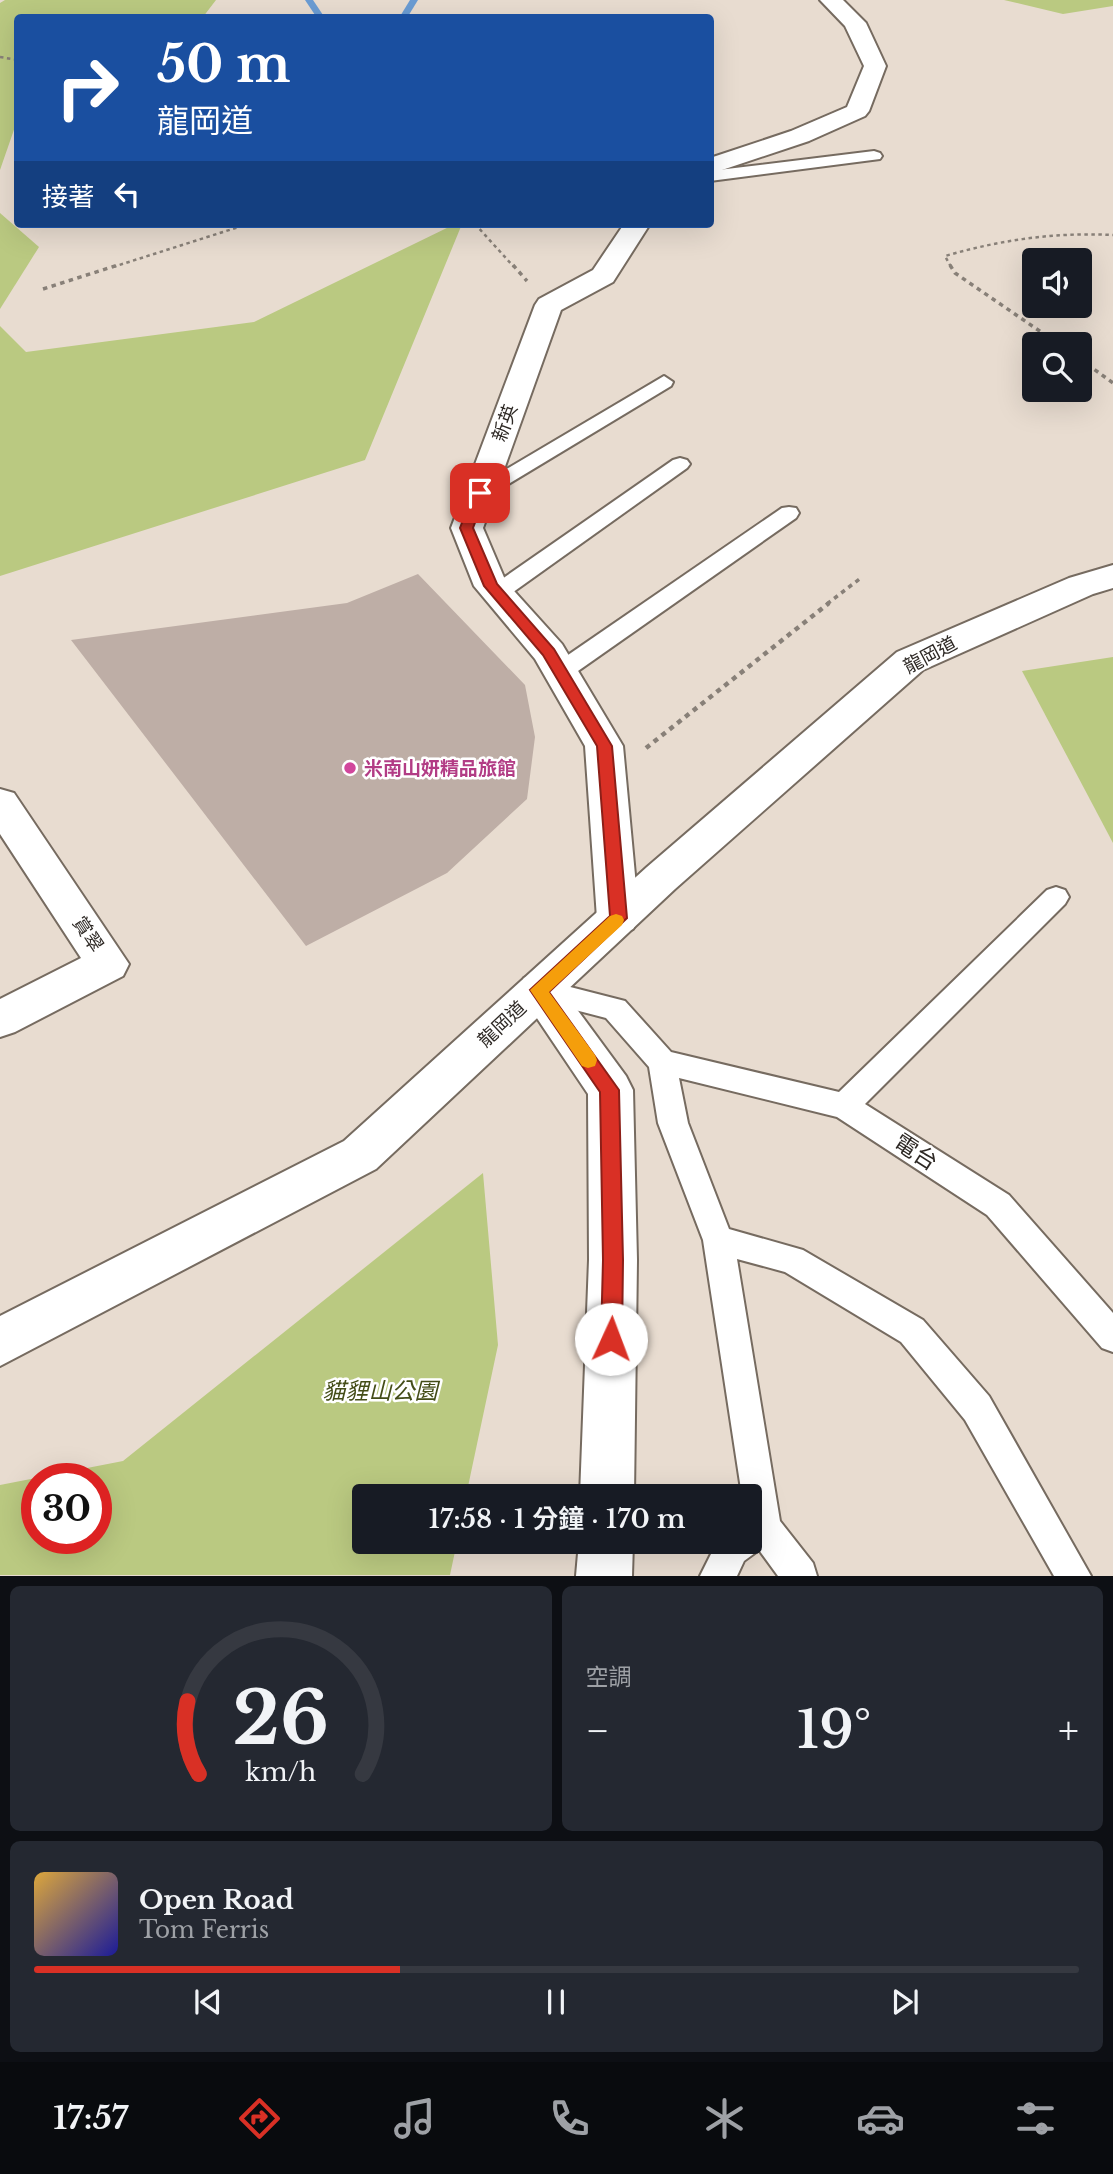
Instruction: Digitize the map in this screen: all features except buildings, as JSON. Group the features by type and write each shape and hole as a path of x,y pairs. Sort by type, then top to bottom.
{"street":[{"path":"714,166 800,136 857,111 875,66 855,23 831,0"},
{"path":"549,305 603,276 634,228"},
{"name":"新英","path":"549,305 467,528 491,586 549,652 604,746 618,918"},
{"name":"龍岡道","path":"0,1342 360,1155 618,918 910,661 1081,586 1113,576"},
{"name":"賞翠","path":"0,803 108,964 0,1018"},
{"path":"539,990 610,1090 613,1260 607,1484"},
{"path":"604,1576 605,1554"}],"lane":[{"path":"714,176 874,156"},
{"path":"480,493 664,382"},
{"path":"497,593 680,464"},
{"path":"560,672 789,513"},
{"path":"844,1106 1056,897"},
{"path":"539,990 615,1009 662,1062 673,1123 718,1240 746,1484"},
{"name":"電台","path":"662,1062 844,1106 998,1205 1113,1337"},
{"path":"718,1240 792,1261 912,1332 976,1408 1074,1576"},
{"path":"762,1544 800,1576"},
{"path":"717,1576 729,1554"}],"path":[{"path":"43,289 235,228"},
{"path":"479,228 549,305"},
{"path":"1041,332 955,273 945,256 983,244 1080,233 1113,234"},
{"path":"1092,368 1113,383"},
{"path":"605,758 641,752 862,577"}],"green space":[{"path":"5,0 216,0 205,14 14,14 14,130 0,170 0,3"},
{"path":"1004,0 1113,0 1113,6 1063,14"},
{"path":"0,213 14,228 39,247 0,309"},
{"path":"447,228 460,228 365,460 0,576 0,326 26,352 254,322"},
{"path":"1113,657 1113,843 1022,671"},
{"name":"貓貍山公園","path":"483,1173 498,1345 469,1484 352,1484 352,1554 454,1554 450,1575 0,1575 0,1485 21,1481 21,1554 112,1554 112,1463 123,1461"}],"waterway":[{"path":"309,0 318,14"},
{"path":"405,14 414,0"}],"slow traffic":[{"path":"588,1060 539,990 616,920"}],"place":[{"name":"米南山妍精品旅館","path":"350,768"}],"route":[{"path":"480,493 467,528 491,586 549,652 604,746 618,918 539,990 610,1090 613,1260 611,1339"}]}
